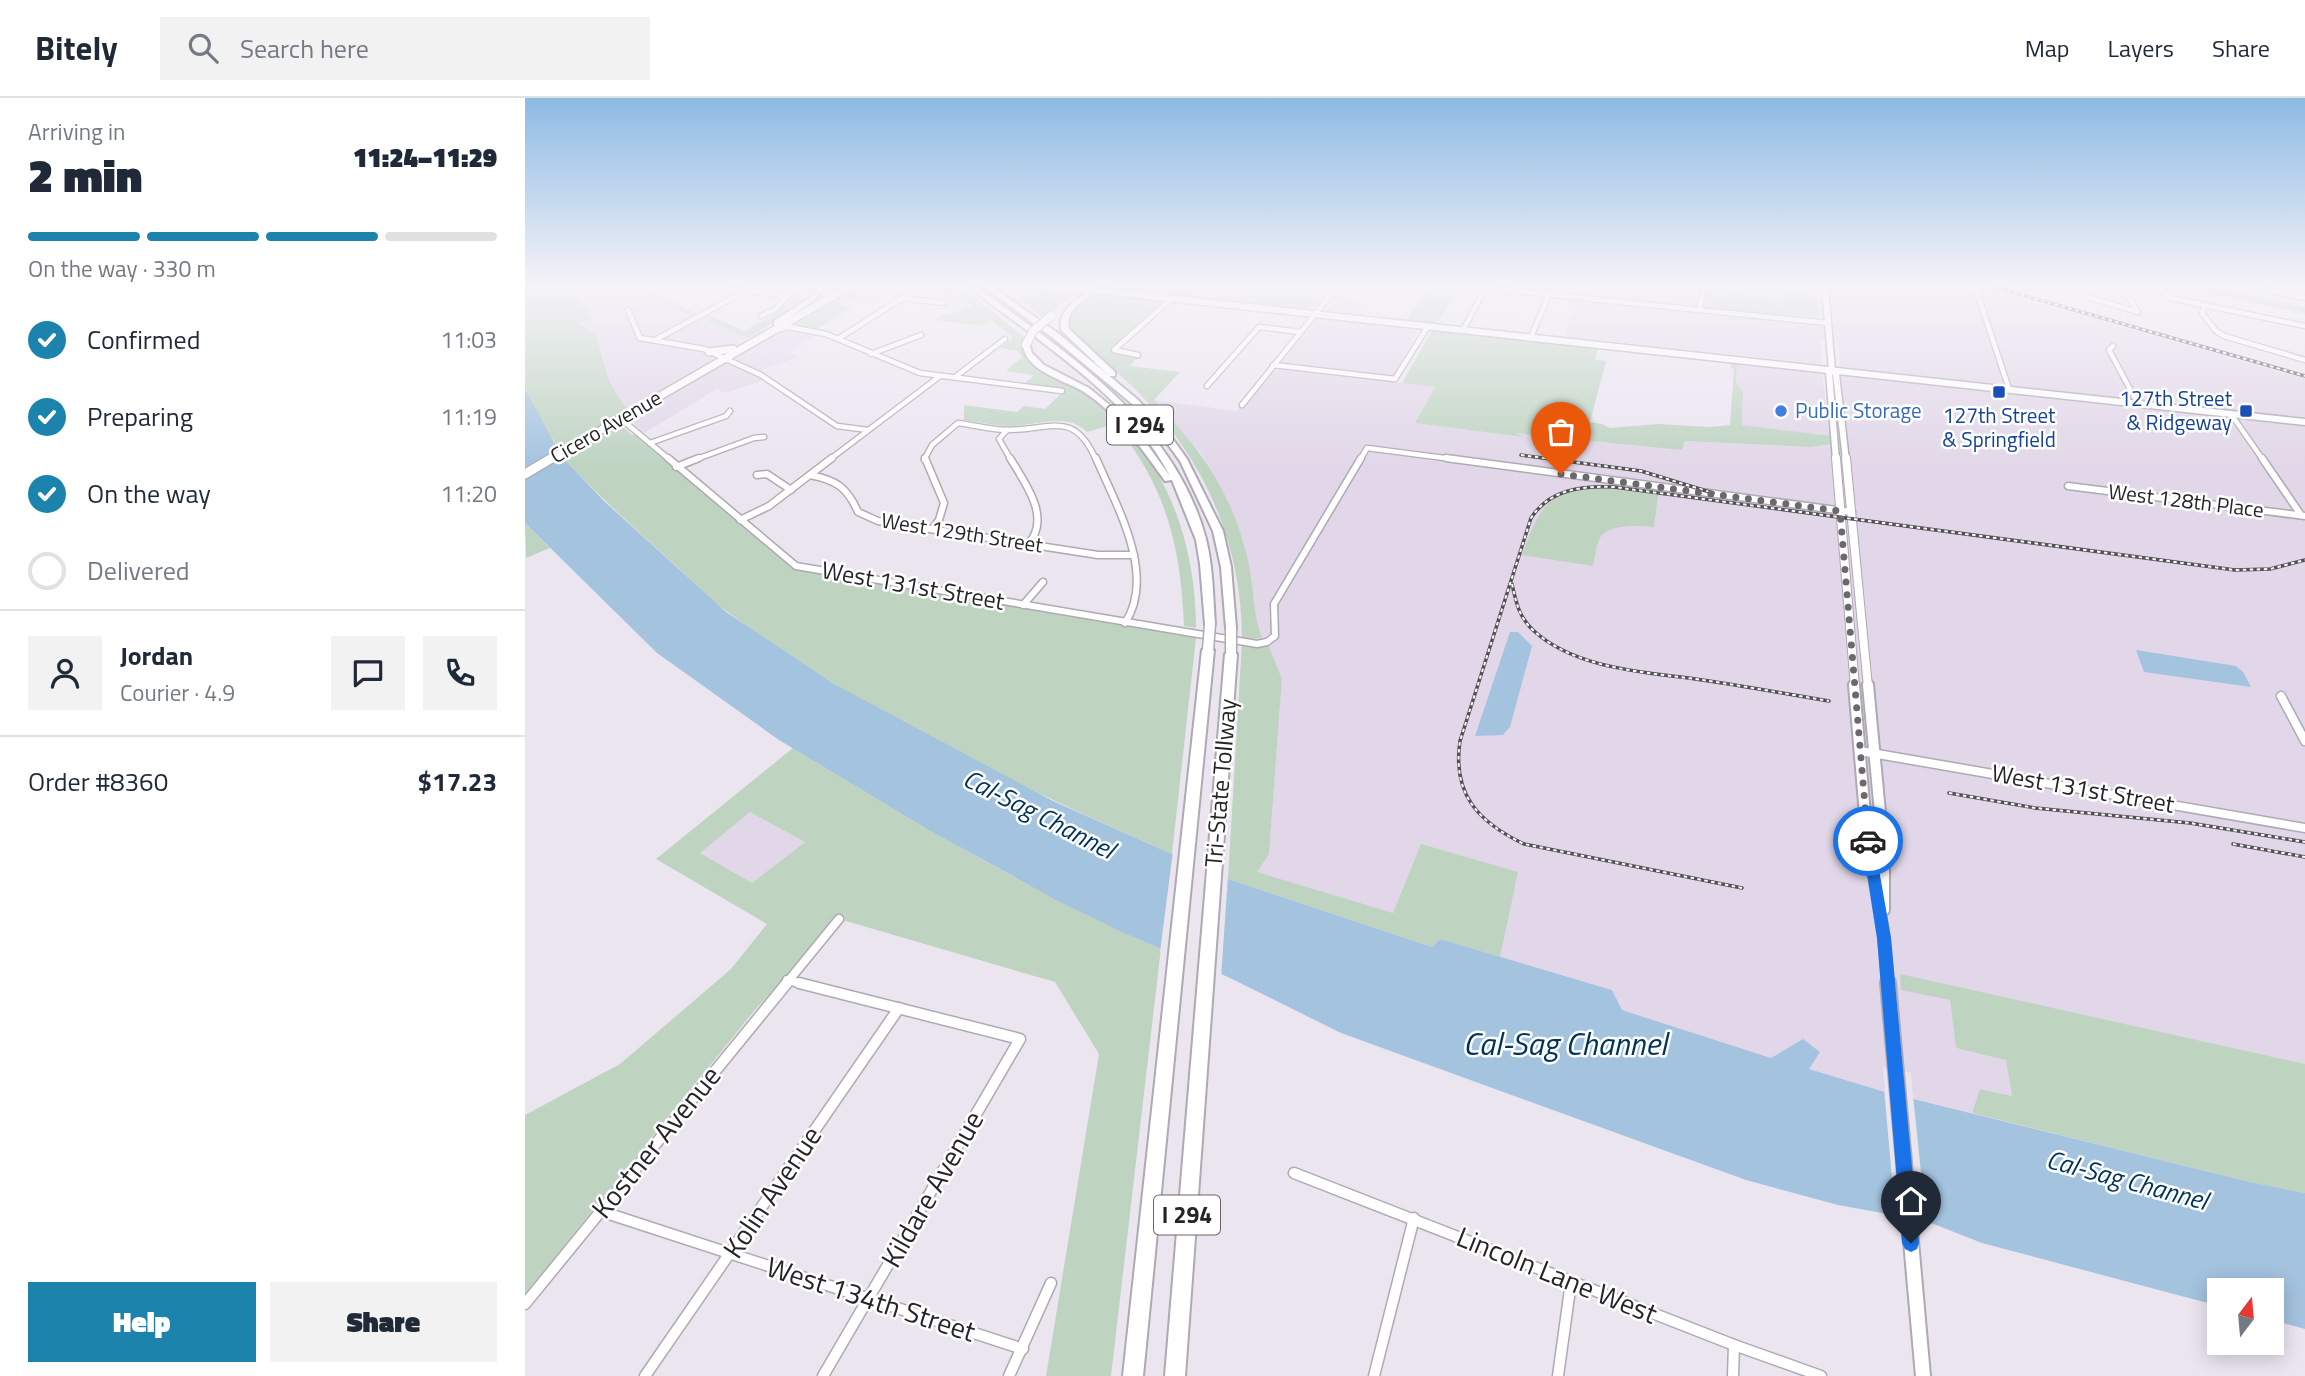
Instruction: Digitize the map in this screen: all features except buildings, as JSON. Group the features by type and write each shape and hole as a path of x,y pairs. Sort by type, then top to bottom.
{"highway":[{"path":"1026,347 1026,351 1038,363 1102,401 1146,447 1187,506"},
{"name":"Tri-State Tollway","path":"1049,347 1110,395 1146,431 1167,462 1187,506 1198,531 1206,567 1210,624 1208,650 1133,1376"},
{"name":"Tri-State Tollway","path":"1069,347 1134,401 1162,430 1184,461 1213,519 1226,567 1231,654 1175,1376"},
{"path":"1083,347 1132,393 1134,401"}],"main road":[{"name":"Cicero Avenue","path":"723,358 739,347"},
{"path":"709,352 739,347"},
{"name":"Cicero Avenue","path":"525,474 742,347"},
{"path":"1619,347 2305,422"},
{"path":"1830,347 1832,370 1829,373 1869,851 1884,938 1923,1376"},
{"path":"1832,370 1836,374 1852,513 1884,855 1884,938"}],"street":[{"path":"694,347 761,375 837,426 868,430"},
{"path":"855,347 912,371 1062,391"},
{"path":"871,354 890,347"},
{"path":"955,377 996,347"},
{"path":"1118,347 1114,350 1138,355"},
{"path":"1207,386 1242,347"},
{"path":"1242,405 1288,347"},
{"path":"1273,365 1395,379 1415,347"},
{"path":"1995,347 2009,389"},
{"path":"2112,347 2109,350 2138,404"},
{"path":"2263,347 2305,359"},
{"path":"740,520 769,506 940,376"},
{"path":"650,443 726,416 730,411"},
{"path":"2231,414 2303,515"},
{"name":"West 131st Street","path":"620,418 796,566 1257,644 1268,642 1275,636 1274,604 1367,448 1840,511"},
{"path":"932,529 944,517 946,504 924,462 924,456 958,423 1007,430 1061,425 1072,427 1091,447 1125,524 1134,555 1137,595 1133,611 1125,623"},
{"path":"1007,430 999,439 1000,443 1024,481 1039,523 1028,544"},
{"path":"676,467 754,438 764,437"},
{"path":"757,475 767,474 791,490"},
{"name":"West 129th Street","path":"810,475 843,484 849,490 858,512 866,517 1098,555 1134,555"},
{"name":"West 128th Place","path":"2068,486 2303,515"},
{"path":"1840,511 1852,513"},
{"path":"1023,605 1043,582"},
{"path":"2281,696 2305,741"},
{"name":"West 131st Street","path":"1860,751 2305,828"},
{"name":"Kostner Avenue","path":"525,1304 839,919"},
{"path":"787,980 899,1008"},
{"name":"Kildare Avenue","path":"823,1376 1020,1039 899,1008"},
{"name":"Kolin Avenue","path":"645,1376 899,1008"},
{"name":"Lincoln Lane West","path":"1294,1173 1734,1345 1821,1376"},
{"name":"West 134th Street","path":"600,1211 1023,1349"},
{"path":"1374,1376 1414,1218"},
{"path":"1558,1376 1571,1282"},
{"path":"1009,1376 1051,1283"},
{"path":"1733,1376 1734,1345"}],"shaded area":[{"path":"599,347 734,347 628,409 615,393"},
{"path":"752,347 798,347 789,352 798,357 759,371 770,378 726,393 717,389 644,433 629,419"},
{"path":"1294,347 1409,347 1393,378 1280,363"},
{"path":"1662,347 1821,347 1822,364"},
{"path":"1838,347 2192,347 2305,379 2305,1064 1900,975 1902,990 1950,1000 1956,1048 2006,1060 2012,1096 1981,1089 1972,1113 1913,1099 1911,1073 1883,1067 1885,1092 1809,1069 1803,1039 1771,1058 1622,1010 1612,990 1245,885 1269,854 1282,679 1242,642 1262,638 1257,625 1242,537 1225,496 1201,453 1153,400 1236,411 1276,367 1436,387 1416,423 1519,436 1512,432 1682,449 1685,441 1811,447 1831,444 1742,425 1743,391 1736,382 1737,364 1822,373 1829,428 1847,430 1841,377 1879,377 1878,372 1840,368"},
{"path":"750,811 805,842 752,883 699,853"}],"green space":[{"path":"525,347 599,347 610,382 628,409 560,450 542,423 525,389"},
{"path":"1024,347 1023,350 1034,364 1083,391 1110,413 1134,438 1153,465 1169,495 1181,527 1189,560 1196,628 1184,626 1175,546 1160,497 1135,451 1114,424 1087,432 1070,422 1060,421 1008,426 964,420 964,405 1017,412 1024,406 1045,409 1064,391 1023,385 1034,375 1006,371 1022,357 1018,351 1000,348"},
{"path":"1086,347 1116,347 1111,351 1139,356 1130,366 1180,372 1154,400 1201,456 1225,495 1249,565 1262,638 1242,640 1235,568 1214,502 1180,442 1133,387"},
{"path":"1423,347 1598,347 1595,360 1606,361 1590,422 1610,428 1658,424 1711,427 1730,425 1734,369 1731,368 1731,363 1737,364 1736,382 1743,391 1742,425 1831,436 1831,444 1811,447 1685,441 1682,450 1515,433 1524,437 1415,423 1435,387 1402,383"},
{"path":"617,427 623,427 632,435 638,433 668,459 666,461 793,568 1196,638 1172,854 1057,802 888,716 781,650 722,608 618,513 562,457"},
{"path":"1609,488 1658,495 1654,527 1625,526 1604,533 1598,544 1593,566 1522,555 1535,522 1550,502 1572,492"},
{"path":"525,523 550,548 526,558"},
{"path":"1242,642 1267,642 1282,679 1269,854 1257,872 1393,913 1421,844 1518,872 1500,957 1440,939 1432,947 1228,879"},
{"path":"793,748 928,829 1020,880 1161,948 1111,1376 1046,1376 1099,1054 1055,982 839,919 754,1011 525,1294 525,1115 620,1064 731,969 767,924 656,859","holes":["750,812 805,842 752,883 700,853"]},
{"path":"1900,974 2305,1064 2305,1193 2250,1182 1972,1113 1980,1089 2012,1096 2006,1060 1956,1048 1950,1000 1901,990"}],"water":[{"name":"Cal-Sag Channel","path":"525,389 562,457 605,502 726,612 834,684 1053,801 1228,879 1432,947 1440,939 1612,990 1622,1010 1771,1058 1803,1039 1820,1052 1809,1069 1885,1092 2250,1182 2305,1193 2305,1329 2284,1323 2284,1278 2207,1278 2207,1303 1982,1243 1926,1221 1838,1205 1746,1180 1341,1033 1228,977 1122,932 1056,900 929,830 779,740 657,653 525,523"},
{"path":"1510,632 1518,632 1532,646 1510,727 1503,735 1475,736"},
{"path":"2136,650 2236,666 2243,672 2251,687 2144,672"}],"pier":[{"path":"1173,851 1228,876 1221,978 1160,952"},
{"path":"1884,1088 1913,1095 1926,1221 1895,1213"}],"railway":[{"path":"2202,347 2305,376"},
{"path":"1521,455 1641,471 1713,493"},
{"path":"1742,888 1524,844 1481,816 1465,791 1460,776 1460,741 1531,518 1539,508 1557,495 1590,487 1614,487 2235,570 2270,569 2305,560"},
{"path":"1512,584 1519,609 1534,631 1551,644 1592,662 1829,701"},
{"path":"1949,793 2035,808 2190,823 2305,842"},
{"path":"2233,844 2305,857"}],"way so far":[{"path":"1561,474 1840,511 1868,841"}],"place":[{"name":"127th Street & Springfield","path":"1999,392"},
{"name":"Public Storage","path":"1781,411"},
{"name":"127th Street & Ridgeway","path":"2246,411"}],"route":[{"path":"1868,841 1884,938 1911,1243"}]}
